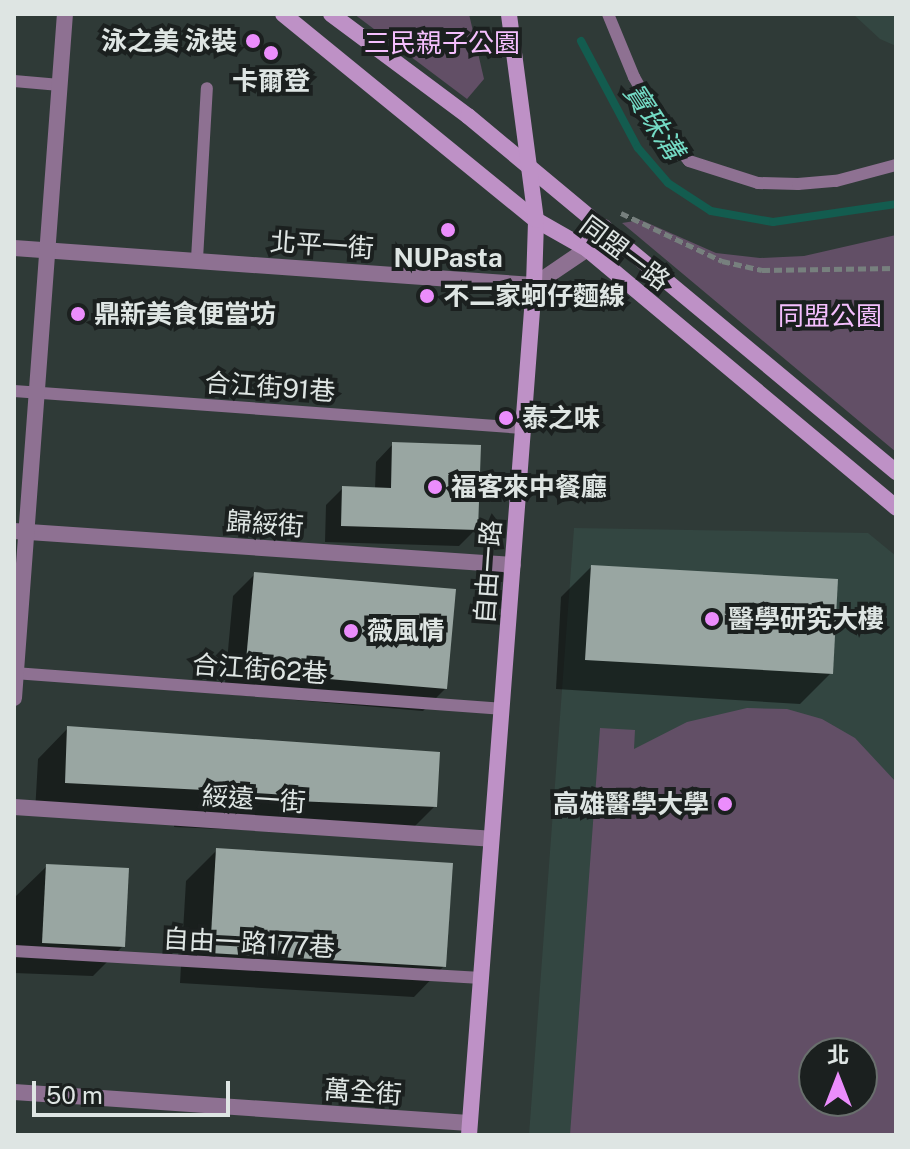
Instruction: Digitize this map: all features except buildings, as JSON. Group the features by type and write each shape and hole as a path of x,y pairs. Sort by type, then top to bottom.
{"street":[{"path":"14,698 20,531 37,392 65,14"},
{"name":"同盟一路","path":"283,14 536,220 587,249 896,507"},
{"name":"同盟一路","path":"331,14 530,166 896,472"},
{"name":"自由一路","path":"469,1129 534,285 536,220 509,14"},
{"path":"534,285 587,249 604,227"},
{"name":"北平一街","path":"14,248 534,285"},
{"name":"歸綏街","path":"20,531 513,565"},
{"name":"綏遠一街","path":"14,807 491,839"},
{"name":"萬全街","path":"14,1092 469,1129"}],"lane":[{"path":"608,14 634,77 663,129 689,161 758,183 798,184 836,181 896,165"},
{"path":"14,81 60,85"},
{"path":"197,259 207,88"},
{"name":"合江街91巷","path":"14,391 523,428"},
{"name":"合江街62巷","path":"15,673 501,709"},
{"name":"自由一路177巷","path":"14,951 481,978"}],"path":[{"path":"621,213 722,261 762,270 896,268"},
{"path":"654,237 659,231"}],"shaded area":[{"path":"853,14 896,14 896,46 880,39"},
{"name":"高雄醫學大學","path":"574,528 868,533 896,556 896,1135 529,1135"}],"green space":[{"name":"三民親子公園","path":"354,14 469,14 484,79 467,99"},
{"name":"同盟公園","path":"641,220 716,253 760,258 804,256 896,235 896,452 622,223"},
{"path":"747,708 787,709 822,719 855,738 896,782 896,1135 570,1135 600,728 635,730 634,749 687,722"}],"waterway":[{"name":"寶珠溝","path":"581,41 638,148 668,183 711,211 773,222 896,204"}],"place":[{"name":"泳之美 泳裝","path":"253,41"},
{"name":"卡爾登","path":"271,53"},
{"name":"NUPasta","path":"448,230"},
{"name":"不二家蚵仔麵線","path":"427,296"},
{"name":"鼎新美食便當坊","path":"78,314"},
{"name":"泰之味","path":"506,418"},
{"name":"福客來中餐廳","path":"435,487"},
{"name":"醫學研究大樓","path":"712,619"},
{"name":"薇風情","path":"351,631"},
{"name":"高雄醫學大學","path":"725,804"}]}
